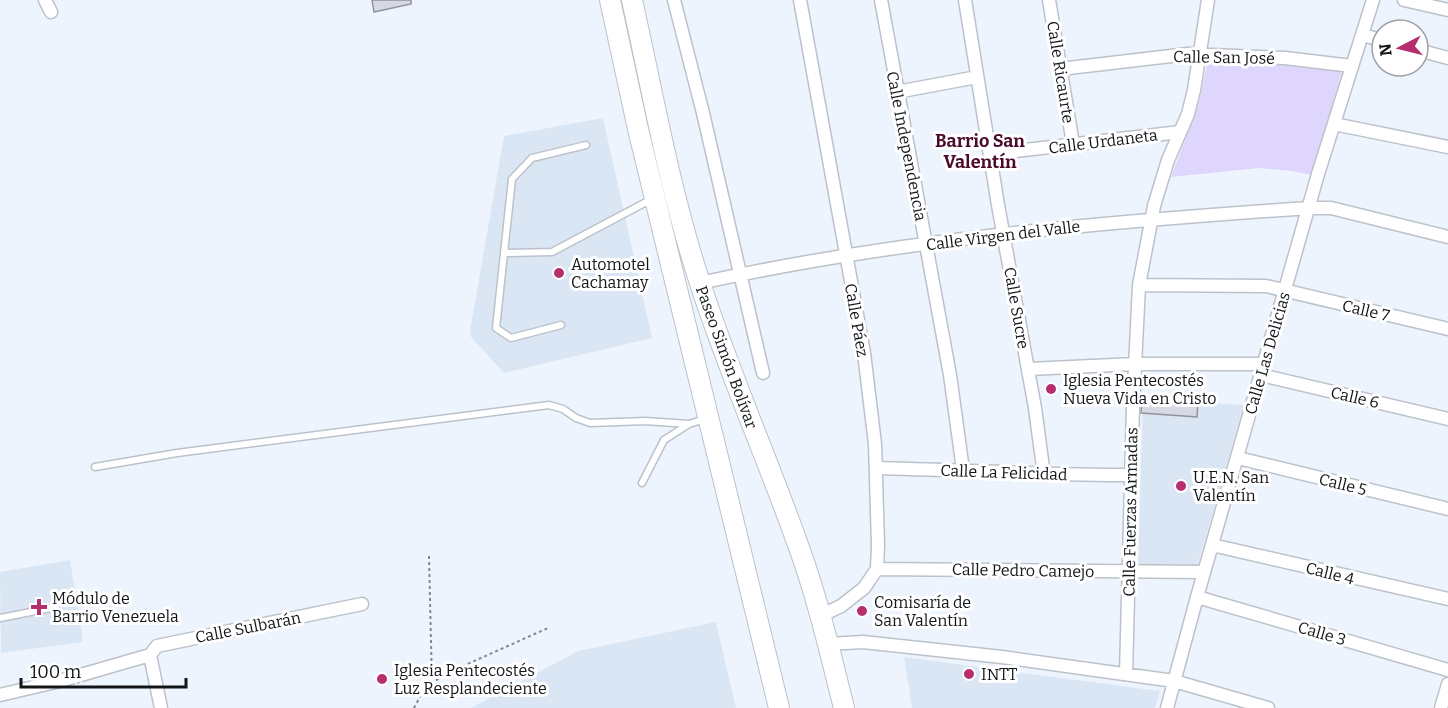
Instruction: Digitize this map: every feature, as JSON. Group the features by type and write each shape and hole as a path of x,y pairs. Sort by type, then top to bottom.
{"main road":[{"name":"Paseo Simón Bolívar","path":"610,0 655,198 779,708"},
{"name":"Paseo Simón Bolívar","path":"632,0 677,200 700,283 798,543 844,708"}],"street":[{"name":"Paseo Simón Bolívar","path":"674,0 763,373"},
{"name":"Calle Páez","path":"800,0 864,353 876,468 877,569"},
{"name":"Calle Independencia","path":"881,0 950,375 963,470"},
{"name":"Calle Sucre","path":"965,0 1029,369 1044,475"},
{"name":"Calle Ricaurte","path":"1049,0 1072,144"},
{"name":"Calle Fuerzas Armadas","path":"1126,674 1139,285 1152,219 1168,160 1194,90 1208,0"},
{"name":"Calle Las Delicias","path":"1167,708 1309,208 1373,0"},
{"path":"1404,0 1448,10"},
{"path":"1362,35 1370,37"},
{"path":"1430,53 1448,58"},
{"name":"Calle San José","path":"1060,69 1200,54 1285,58 1352,66"},
{"path":"897,92 977,77"},
{"path":"1334,124 1448,147"},
{"name":"Calle Urdaneta","path":"990,154 1180,132"},
{"name":"Calle Virgen del Valle","path":"700,283 846,256 1004,234 1152,219 1309,208 1331,208 1448,237"},
{"name":"Calle 7","path":"1139,285 1252,285 1448,329"},
{"name":"Calle 6","path":"1029,369 1135,364 1263,369 1448,419"},
{"name":"Calle 5","path":"1238,458 1448,509"},
{"name":"Calle La Felicidad","path":"876,468 1044,475 1131,474"},
{"name":"Calle 4","path":"1212,545 1448,599"},
{"path":"820,616 841,606 857,594 877,569"},
{"name":"Calle Pedro Camejo","path":"877,569 1204,572"},
{"name":"Calle 3","path":"1197,597 1448,670"},
{"name":"Calle Sulbarán","path":"0,692 60,681 150,655 157,646 362,604"},
{"path":"828,645 863,642 1002,657 1126,674 1174,681 1269,708"},
{"path":"150,655 161,708"},
{"path":"1441,708 1448,684"}],"lane":[{"path":"561,325 511,338 496,328 512,179 532,159 586,145"},
{"path":"504,253 552,252 655,198"},
{"path":"95,467 177,453 549,405 563,409 576,418 590,423 645,421 689,424"},
{"path":"642,483 664,440 689,424 709,417"},
{"path":"0,618 56,607"}],"path":[{"path":"429,556 432,684"},
{"path":"414,708 423,691 443,675 548,628"}],"shaded area":[{"path":"1208,61 1289,64 1342,71 1312,175 1259,168 1171,177 1198,106"},
{"name":"Automotel Cachamay","path":"603,118 652,338 504,373 471,337 470,331 504,136"},
{"name":"U.E.N. San Valentín","path":"1143,399 1244,405 1197,567 1138,566"},
{"name":"Módulo de Barrio Venezuela","path":"70,560 83,642 1,653 0,572"},
{"path":"716,622 736,708 471,708 578,651"},
{"name":"INTT","path":"904,657 1160,691 1155,708 912,708"}],"building":[{"path":"372,0 411,0 411,4 374,12"},
{"path":"1142,398 1198,403 1197,417 1141,413"}],"place":[{"name":"Automotel Cachamay","path":"559,273"},
{"name":"Iglesia Pentecostés Nueva Vida en Cristo","path":"1051,389"},
{"name":"U.E.N. San Valentín","path":"1181,486"},
{"name":"Módulo de Barrio Venezuela","path":"39,607"},
{"name":"Comisaría de San Valentín","path":"862,611"},
{"name":"INTT","path":"969,674"},
{"name":"Iglesia Pentecostés Luz Resplandeciente","path":"382,679"}],"district":[{"name":"Barrio San Valentín","path":"980,151"}]}
